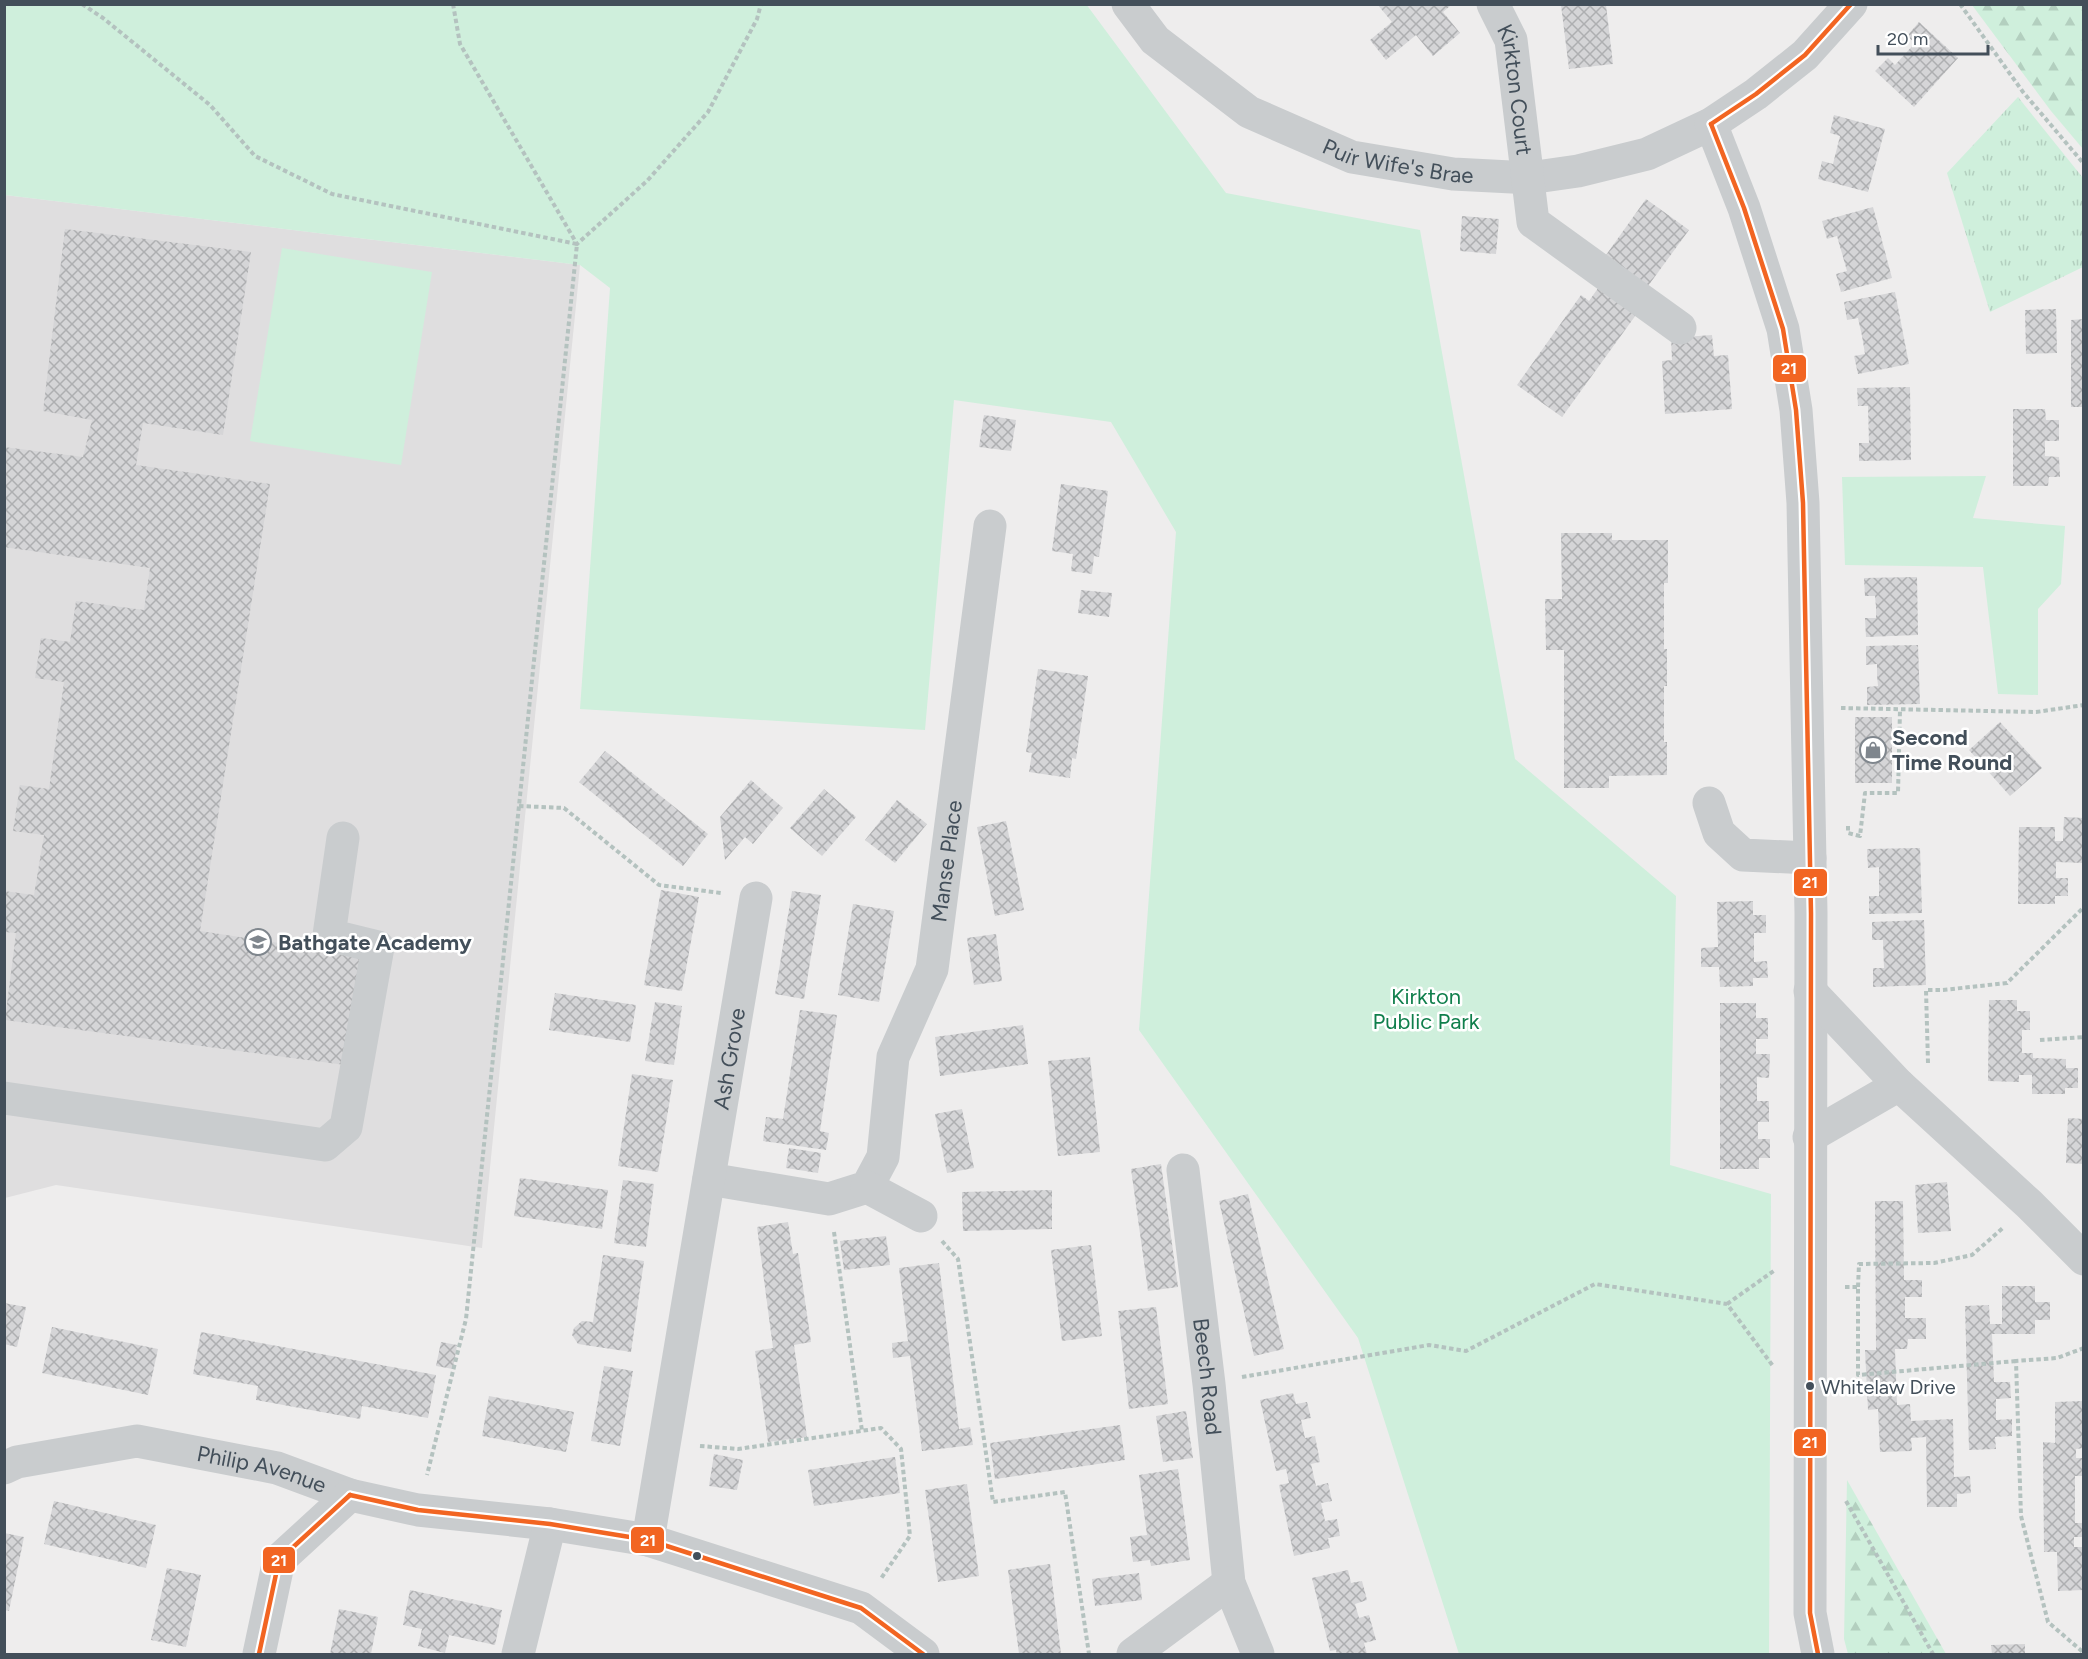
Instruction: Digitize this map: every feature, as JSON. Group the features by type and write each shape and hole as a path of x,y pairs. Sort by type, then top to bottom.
{"street":[{"name":"Puir Wife's Brae","path":"1128,4 1155,40 1249,112 1321,144 1352,157 1453,174 1529,178 1578,171 1647,154 1711,124 1756,94 1805,55 1851,4"},
{"name":"Kirkton Court","path":"1493,4 1511,40 1533,222 1680,328"},
{"path":"1711,124 1744,208 1783,328 1796,410 1803,503 1810,858 1810,1613 1818,1654"},
{"name":"Manse Place","path":"867,1187 883,1157 893,1057 932,969 990,526"},
{"path":"1709,803 1719,833 1743,855 1810,858"},
{"path":"4,1098 325,1145 346,1126 378,947 329,935 343,838"},
{"name":"Ash Grove","path":"648,1540 662,1443 756,898"},
{"path":"1810,991 1899,1085 2029,1204 2084,1258"},
{"path":"1809,1137 1899,1085"},
{"name":"Beech Road","path":"1183,1170 1209,1384 1229,1584 1258,1654"},
{"path":"709,1179 830,1199 867,1187 921,1216"},
{"name":"Philip Avenue","path":"4,1468 17,1462 137,1441 277,1468 350,1495 418,1510 550,1524 648,1540 861,1608 922,1654"},
{"path":"259,1654 279,1560 350,1495"},
{"path":"518,1654 550,1524"},
{"path":"1133,1654 1229,1584"}],"path":[{"path":"82,4 103,18 210,105 255,156 323,190 332,194 577,244"},
{"path":"418,1510 466,1319 577,244 460,45 453,4"},
{"path":"577,244 646,181 708,112 757,19 761,4"},
{"path":"1960,4 2023,92 2084,164"},
{"path":"1843,708 2036,712 2084,705"},
{"path":"1847,823 1848,833 1860,836 1865,793 1898,793 1900,710"},
{"path":"519,806 564,808 659,885 756,898"},
{"path":"1929,1114 1926,990 2007,983 2084,907"},
{"path":"2040,1040 2084,1038"},
{"path":"830,1199 862,1431"},
{"path":"2029,1204 1972,1255 1934,1263 1859,1264 1857,1375 2057,1358 2084,1348"},
{"path":"921,1216 958,1258 993,1502 1065,1492 1089,1654"},
{"path":"1255,1374 1429,1345 1466,1351 1595,1284 1727,1304 1809,1245"},
{"path":"1809,1287 1858,1287"},
{"path":"1727,1304 1775,1369"},
{"path":"2016,1361 2021,1516 2048,1622 2084,1653"},
{"path":"662,1443 738,1449 881,1428 902,1449 910,1536 861,1608"},
{"path":"1845,1499 1933,1654"}],"shaded area":[{"name":"Bathgate Academy","path":"5,195 580,265 482,1248 56,1185 5,1198"}],"green space":[{"name":"Kirkton Public Park","path":"1086,4 1226,193 1420,230 1515,759 1676,896 1670,1165 1771,1194 1769,1654 1459,1654 1358,1338 1139,1030 1176,532 1111,422 954,400 925,730 580,709 610,288 580,265 5,195 5,5"},
{"path":"1972,5 2083,5 2083,149 2051,111"},
{"path":"2018,97 2083,178 2083,267 1990,312 1947,173"},
{"path":"282,248 432,272 401,465 250,441"},
{"path":"1986,476 1973,518 2065,526 2061,584 2038,609 2038,695 1998,694 1983,567 1845,565 1842,477"},
{"path":"1847,1480 1946,1654 1848,1654 1844,1639"}],"building":[{"path":"1377,4 1448,4 1450,6 1443,12 1460,33 1433,56 1416,35 1386,60 1370,40 1392,22"},
{"path":"1561,5 1606,5 1613,64 1569,69"},
{"path":"1919,22 1958,58 1914,107 1875,71 1888,58 1895,65 1915,43 1907,36"},
{"path":"1834,115 1885,129 1868,192 1818,179 1822,161 1833,164 1840,136 1830,133"},
{"path":"1646,199 1689,230 1648,286 1606,255"},
{"path":"1873,207 1892,278 1841,292 1836,274 1847,271 1837,236 1827,239 1822,221"},
{"path":"1462,216 1499,219 1496,254 1460,251"},
{"path":"65,229 251,252 223,435 143,423 136,465 270,484 200,931 366,956 353,1066 5,1020 16,933 4,932 4,891 34,895 44,835 13,831 20,785 49,789 64,682 35,678 41,638 70,642 76,601 144,610 150,568 4,547 4,447 83,457 92,420 43,411"},
{"path":"1603,281 1641,308 1562,417 1517,385 1581,295 1589,301"},
{"path":"1895,292 1909,364 1858,374 1854,356 1865,354 1862,336 1858,318 1847,320 1844,302"},
{"path":"2056,309 2057,353 2026,354 2025,310"},
{"path":"2084,319 2084,407 2071,407 2071,320"},
{"path":"1712,335 1714,356 1728,355 1732,409 1665,414 1662,361 1672,360 1671,338"},
{"path":"1910,387 1911,460 1859,461 1859,443 1869,443 1868,406 1858,406 1857,388"},
{"path":"2013,409 2045,409 2046,420 2059,420 2059,441 2045,441 2045,456 2059,457 2060,477 2049,477 2048,486 2013,486"},
{"path":"984,415 1016,420 1011,451 979,447"},
{"path":"1061,484 1108,491 1099,557 1094,556 1092,574 1071,571 1073,554 1052,551"},
{"path":"1561,533 1612,533 1612,540 1668,540 1668,583 1664,583 1664,649 1667,649 1667,686 1664,686 1664,742 1667,742 1667,775 1609,776 1609,788 1564,788 1564,650 1546,650 1545,599 1562,599"},
{"path":"1917,577 1918,635 1866,637 1865,618 1876,618 1876,607 1875,596 1865,596 1864,578"},
{"path":"1081,590 1112,593 1109,617 1078,613"},
{"path":"1918,645 1920,704 1867,705 1867,687 1878,686 1877,664 1866,665 1866,646"},
{"path":"1038,669 1088,676 1076,759 1072,758 1070,778 1029,772 1032,753 1026,752"},
{"name":"Second Time Round","path":"1855,717 1892,717 1892,783 1855,783"},
{"path":"2000,722 2042,768 2010,796 1969,750"},
{"path":"605,751 708,834 683,866 579,782"},
{"path":"751,780 783,808 753,844 745,837 725,860 720,817"},
{"path":"824,789 856,817 822,856 790,828"},
{"path":"897,800 927,824 895,863 865,840"},
{"path":"2064,817 2084,818 2084,863 2056,862 2056,878 2068,878 2068,896 2055,896 2055,904 2018,904 2019,827 2055,827 2055,841 2063,841"},
{"path":"1006,821 1024,910 995,916 977,827"},
{"path":"1920,848 1922,913 1869,914 1869,896 1879,896 1879,867 1868,868 1867,849"},
{"path":"661,890 699,897 682,991 644,985"},
{"path":"792,891 821,895 804,999 775,994"},
{"path":"1753,901 1753,915 1766,915 1766,933 1754,933 1754,962 1767,961 1768,978 1753,978 1753,986 1720,987 1719,967 1701,967 1701,948 1718,947 1717,902"},
{"path":"853,904 894,911 879,1002 838,995"},
{"path":"1924,920 1926,985 1873,987 1873,968 1884,968 1883,940 1872,940 1872,922"},
{"path":"996,934 1002,981 974,985 967,938"},
{"path":"555,993 636,1005 630,1042 549,1030"},
{"path":"1989,1000 2017,1000 2017,1011 2030,1011 2030,1030 2022,1030 2022,1053 2033,1053 2033,1058 2066,1059 2066,1068 2078,1068 2078,1088 2065,1088 2065,1094 2032,1094 2032,1075 2019,1075 2019,1082 1988,1081"},
{"path":"655,1002 682,1006 674,1065 645,1061"},
{"path":"1720,1003 1756,1003 1756,1018 1768,1018 1768,1039 1756,1039 1756,1054 1770,1054 1769,1078 1757,1077 1757,1101 1769,1101 1769,1122 1758,1122 1758,1139 1770,1139 1770,1158 1759,1158 1759,1169 1720,1169"},
{"path":"800,1010 837,1015 820,1131 829,1133 826,1150 763,1141 766,1117 783,1119"},
{"path":"1023,1025 1028,1064 940,1076 935,1037"},
{"path":"1090,1057 1100,1152 1058,1156 1048,1061"},
{"path":"632,1074 673,1080 658,1172 618,1166"},
{"path":"962,1109 974,1168 947,1173 935,1114"},
{"path":"2068,1118 2084,1119 2084,1164 2066,1163"},
{"path":"789,1148 821,1153 818,1173 786,1168"},
{"path":"1161,1164 1178,1287 1148,1291 1131,1169"},
{"path":"520,1178 608,1190 602,1229 514,1216"},
{"path":"623,1180 654,1184 646,1247 614,1243"},
{"path":"1947,1182 1951,1231 1918,1233 1915,1185"},
{"path":"1052,1190 1052,1229 963,1231 962,1192"},
{"path":"1248,1194 1284,1349 1254,1356 1219,1201"},
{"path":"1875,1201 1903,1201 1904,1280 1922,1280 1922,1297 1905,1297 1905,1318 1926,1318 1926,1339 1908,1339 1907,1349 1895,1349 1897,1405 1910,1404 1911,1421 1953,1419 1954,1477 1970,1476 1971,1493 1957,1494 1957,1507 1927,1507 1926,1437 1911,1438 1912,1451 1880,1452 1878,1409 1868,1410 1865,1350 1876,1350"},
{"path":"788,1222 793,1254 798,1253 811,1342 794,1345 807,1437 768,1442 755,1351 773,1348 757,1227"},
{"path":"886,1236 890,1265 844,1270 840,1241"},
{"path":"1091,1245 1102,1336 1062,1341 1051,1250"},
{"path":"603,1255 644,1261 631,1352 578,1344 572,1335 574,1328 582,1321 593,1322"},
{"path":"939,1263 959,1429 970,1427 973,1445 922,1451 910,1356 893,1358 892,1343 908,1341 899,1268"},
{"path":"2002,1286 2035,1286 2035,1302 2050,1302 2050,1320 2035,1320 2035,1334 1992,1334 1994,1382 2010,1382 2011,1398 1996,1399 1996,1420 2012,1419 2012,1436 1995,1437 1996,1449 1969,1450 1965,1306 1989,1305 1990,1324 2002,1324"},
{"path":"4,1303 26,1307 17,1347 4,1344"},
{"path":"1156,1307 1168,1404 1129,1409 1118,1311"},
{"path":"52,1327 158,1349 148,1395 42,1373"},
{"path":"201,1332 436,1375 428,1418 362,1406 360,1419 256,1400 258,1386 193,1374"},
{"path":"441,1342 457,1345 453,1369 436,1366"},
{"path":"604,1366 633,1371 620,1446 591,1441"},
{"path":"1293,1393 1296,1404 1307,1402 1311,1418 1301,1420 1305,1438 1315,1436 1320,1462 1311,1464 1316,1486 1328,1483 1332,1501 1321,1503 1325,1521 1337,1519 1340,1536 1328,1538 1330,1548 1294,1556 1279,1485 1289,1483 1286,1469 1276,1471 1260,1400"},
{"path":"489,1396 574,1412 566,1452 482,1436"},
{"path":"2084,1401 2084,1448 2076,1449 2076,1458 2084,1458 2084,1476 2075,1476 2075,1523 2084,1523 2084,1537 2074,1537 2074,1547 2084,1547 2084,1590 2058,1591 2057,1552 2044,1552 2043,1442 2055,1443 2055,1402"},
{"path":"1186,1411 1193,1458 1163,1462 1156,1416"},
{"path":"1120,1425 1125,1460 995,1479 990,1443"},
{"path":"714,1454 743,1460 737,1490 709,1486"},
{"path":"895,1457 900,1493 814,1506 808,1470"},
{"path":"1178,1469 1190,1560 1151,1566 1150,1560 1133,1562 1130,1537 1147,1535 1139,1475"},
{"path":"967,1484 979,1576 938,1582 925,1490"},
{"path":"54,1501 156,1525 146,1568 44,1544"},
{"path":"4,1533 24,1537 9,1611 4,1610"},
{"path":"1050,1564 1061,1654 1019,1654 1008,1570"},
{"path":"167,1568 201,1575 186,1647 151,1640"},
{"path":"1348,1570 1351,1583 1362,1581 1367,1600 1355,1604 1359,1618 1369,1615 1376,1640 1364,1643 1367,1654 1337,1654 1336,1650 1330,1651 1312,1578"},
{"path":"1139,1573 1142,1600 1095,1606 1092,1579"},
{"path":"410,1590 502,1610 495,1645 449,1635 445,1653 418,1646 422,1629 403,1625"},
{"path":"339,1609 378,1617 371,1654 330,1654"},
{"path":"2025,1644 2025,1654 1992,1654 1991,1645"}],"transit line":[{"name":"21","path":"1711,124 1756,94 1805,55 1851,4"},
{"name":"21","path":"1711,124 1744,208 1783,329 1796,410 1803,503 1811,913 1810,1613 1818,1654"},
{"name":"21","path":"350,1495 418,1510 550,1524 648,1540 861,1608 923,1654"},
{"name":"21","path":"259,1654 279,1560 350,1495"}],"place":[{"name":"Second Time Round","path":"1873,750"},
{"name":"Bathgate Academy","path":"258,942"},
{"name":"Whitelaw Drive","path":"1810,1386"}]}
